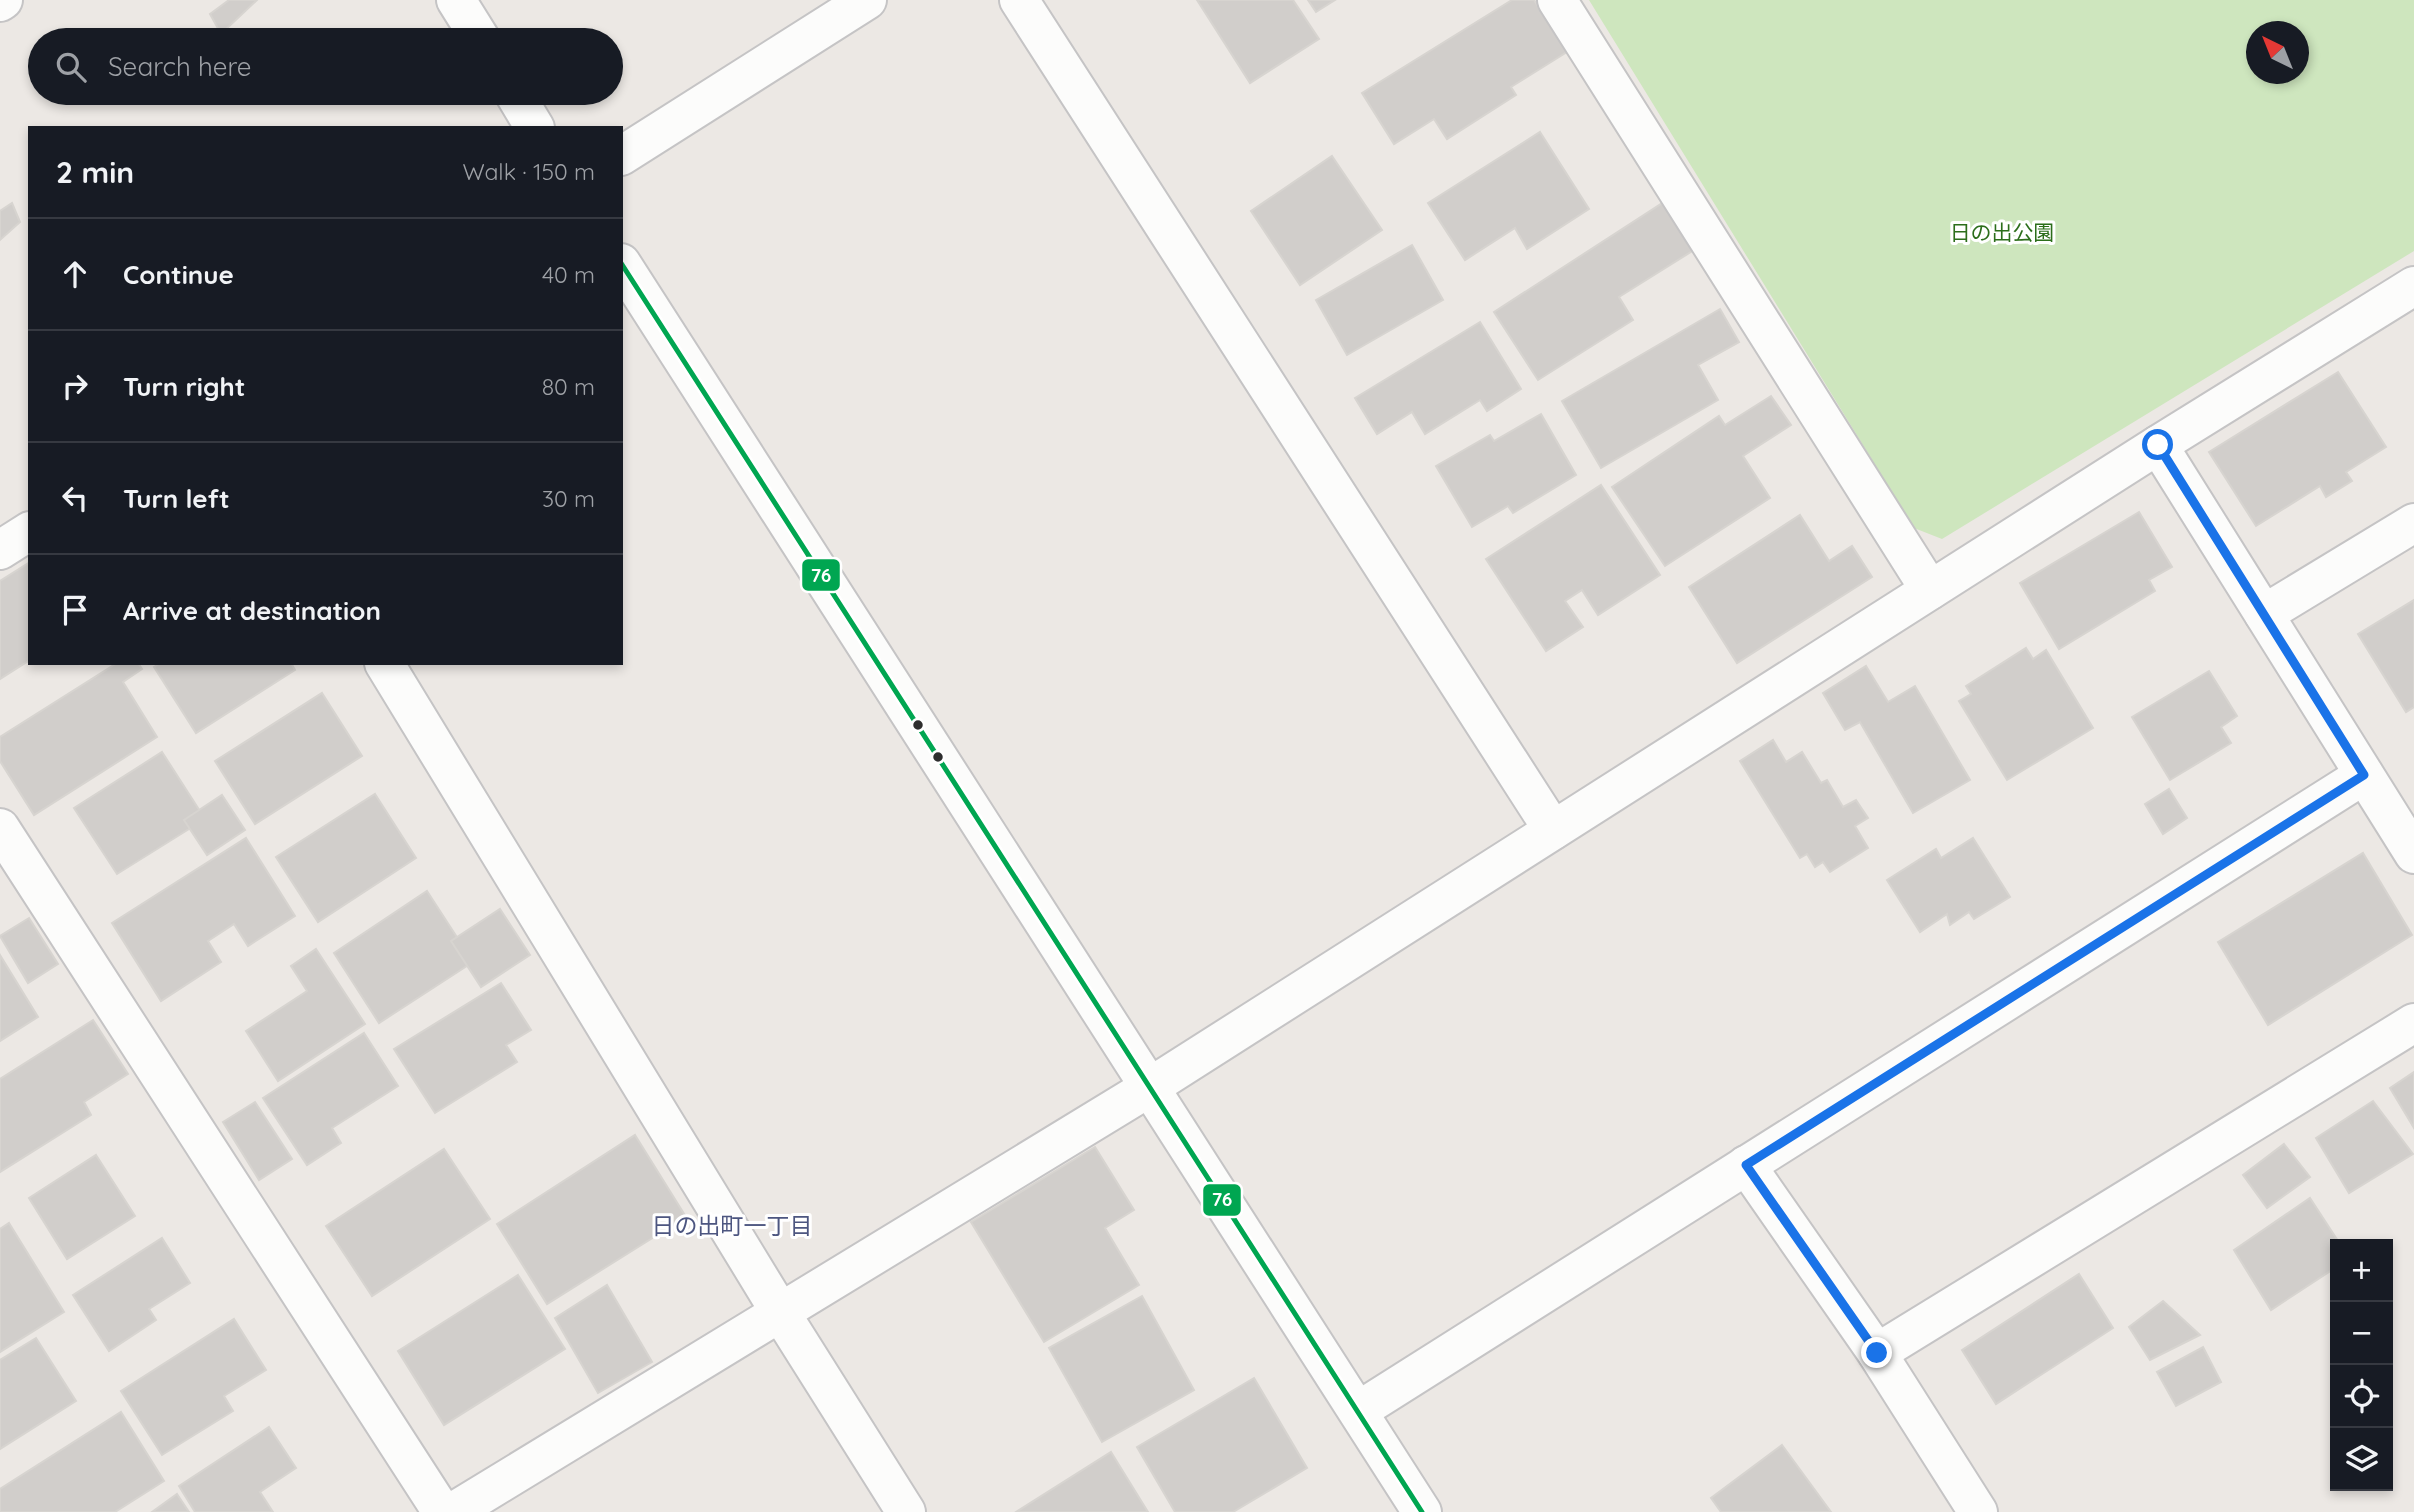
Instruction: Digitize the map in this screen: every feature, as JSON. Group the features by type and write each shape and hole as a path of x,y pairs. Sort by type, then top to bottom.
{"street":[{"path":"456,0 474,28"},
{"path":"623,155 867,0"},
{"path":"1019,0 1553,830"},
{"path":"1557,0 1930,590"},
{"path":"521,105 534,126"},
{"path":"623,266 1422,1512"},
{"path":"453,1512 1150,1087 2158,445 2414,286"},
{"path":"2158,445 2414,854"},
{"path":"2264,614 2414,523"},
{"path":"0,550 28,532"},
{"path":"385,665 906,1512"},
{"path":"1357,1411 2364,775"},
{"path":"0,828 442,1512"},
{"path":"1877,1353 2414,1023"},
{"path":"1746,1165 1877,1353 1978,1512"}],"green space":[{"name":"日の出公園","path":"1589,0 2414,0 2414,251 1942,539 1914,528"}],"building":[{"path":"229,0 257,0 227,28 218,28 210,14"},
{"path":"1197,0 1293,0 1319,39 1250,83"},
{"path":"1308,0 1335,0 1316,12"},
{"path":"1512,0 1534,0 1567,52 1511,87 1516,95 1447,139 1434,119 1394,144 1362,93"},
{"path":"1540,132 1589,209 1527,249 1515,228 1465,260 1428,203"},
{"path":"1332,156 1382,230 1300,285 1251,211"},
{"path":"1664,202 1694,250 1619,297 1633,320 1538,380 1494,312"},
{"path":"12,203 20,222 0,240 0,211"},
{"path":"1412,245 1443,300 1347,355 1316,300"},
{"path":"1720,309 1739,342 1698,365 1718,400 1601,468 1562,401"},
{"path":"1480,322 1521,389 1487,411 1480,400 1425,434 1412,412 1377,434 1355,398"},
{"path":"2338,372 2386,447 2346,472 2352,481 2326,497 2320,486 2256,526 2209,452"},
{"path":"1771,396 1791,425 1743,456 1770,498 1665,566 1612,487 1719,416 1725,425"},
{"path":"1541,414 1576,475 1513,513 1508,506 1472,527 1436,466 1490,435 1494,441"},
{"path":"1601,485 1660,575 1598,615 1582,590 1565,601 1583,627 1546,651 1486,559"},
{"path":"2139,512 2172,567 2149,580 2155,591 2059,649 2020,583"},
{"path":"1800,515 1829,561 1852,546 1872,577 1737,663 1689,587"},
{"path":"28,563 28,661 0,679 0,581"},
{"path":"2414,600 2414,707 2406,712 2358,634"},
{"path":"2026,648 2033,659 2046,650 2093,728 2007,780 1959,701 1971,694 1966,686"},
{"path":"114,665 139,665 142,669 123,682 157,737 34,815 0,761 0,737"},
{"path":"292,665 295,670 196,733 154,667"},
{"path":"1866,666 1888,702 1915,686 1970,780 1913,813 1860,722 1845,730 1823,693"},
{"path":"2209,671 2237,716 2221,727 2231,743 2170,780 2132,717"},
{"path":"322,693 362,756 255,824 215,761"},
{"path":"1773,740 1786,762 1802,752 1821,783 1827,780 1843,807 1856,800 1868,818 1855,826 1868,848 1830,872 1823,862 1815,867 1807,854 1800,858 1740,761"},
{"path":"162,752 205,819 117,874 74,808"},
{"path":"2169,789 2187,818 2163,834 2145,804"},
{"path":"375,794 416,858 318,922 276,857"},
{"path":"222,795 245,830 207,855 184,820"},
{"path":"246,838 295,916 248,946 234,924 208,941 221,962 161,1001 112,923"},
{"path":"1973,838 2010,897 1974,919 1969,912 1950,925 1947,914 1920,932 1887,880 1936,849 1941,858"},
{"path":"2363,853 2412,935 2268,1025 2218,942"},
{"path":"427,891 473,962 379,1023 334,953"},
{"path":"500,909 530,955 481,987 451,941"},
{"path":"29,918 58,964 28,983 0,936"},
{"path":"316,949 365,1024 278,1081 246,1031 307,991 291,966"},
{"path":"0,955 38,1017 0,1041"},
{"path":"501,983 531,1030 506,1045 517,1062 435,1113 394,1049"},
{"path":"93,1020 128,1074 84,1102 91,1115 0,1172 0,1079"},
{"path":"364,1033 398,1086 332,1128 341,1143 307,1165 263,1098"},
{"path":"2414,1072 2414,1128 2390,1088"},
{"path":"2373,1101 2413,1154 2349,1193 2316,1138"},
{"path":"255,1102 292,1159 259,1180 223,1122"},
{"path":"635,1135 686,1217 547,1304 497,1224"},
{"path":"2284,1144 2310,1177 2267,1208 2243,1175"},
{"path":"1095,1147 1134,1210 1105,1228 1139,1285 1044,1342 971,1222"},
{"path":"444,1149 490,1219 372,1296 326,1226"},
{"path":"96,1155 135,1216 67,1259 29,1198"},
{"path":"2310,1198 2337,1239 2330,1239 2330,1271 2271,1310 2234,1250"},
{"path":"9,1223 64,1312 0,1352 0,1229"},
{"path":"162,1238 190,1283 149,1309 156,1320 109,1351 73,1295"},
{"path":"2079,1274 2113,1328 1996,1404 1962,1350"},
{"path":"518,1275 565,1349 444,1425 398,1351"},
{"path":"607,1285 652,1362 598,1393 555,1318"},
{"path":"1142,1296 1194,1390 1102,1442 1049,1348"},
{"path":"2163,1301 2200,1335 2150,1360 2129,1327"},
{"path":"234,1319 266,1370 224,1396 233,1411 162,1455 121,1391"},
{"path":"36,1338 76,1401 0,1449 0,1360"},
{"path":"2203,1347 2221,1382 2176,1406 2157,1372"},
{"path":"1254,1378 1307,1468 1233,1512 1175,1512 1137,1447"},
{"path":"121,1412 164,1481 115,1512 0,1512 0,1489"},
{"path":"269,1427 296,1468 260,1492 273,1512 195,1512 179,1486"},
{"path":"1782,1445 1831,1512 1721,1512 1711,1498"},
{"path":"1111,1452 1148,1512 1016,1512"},
{"path":"177,1494 189,1512 152,1512"}],"transit line":[{"name":"76","path":"623,266 1422,1512"}],"district":[{"name":"日の出町一丁目","path":"732,1225"}],"route":[{"path":"1877,1353 1746,1165 2364,775 2158,445"}]}
